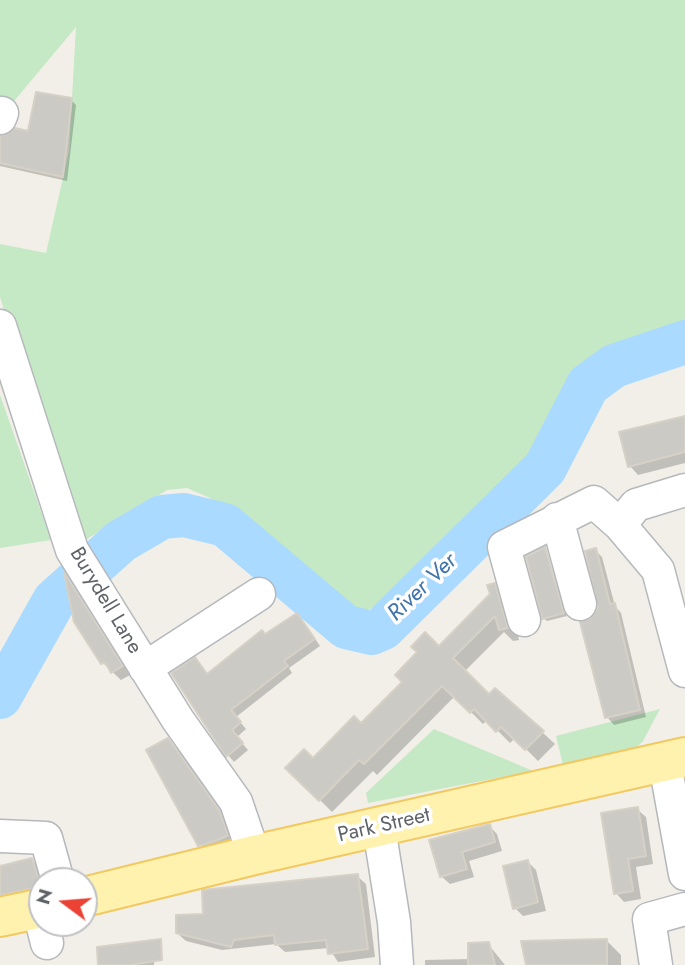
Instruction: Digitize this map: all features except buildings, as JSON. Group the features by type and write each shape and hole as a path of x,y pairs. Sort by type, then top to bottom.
{"main road":[{"name":"Park Street","path":"98,894 254,855 675,761"},
{"path":"0,917 28,915"}],"street":[{"name":"Burydell Lane","path":"0,326 72,550 145,668 236,802 254,855"},
{"path":"620,525 636,505 685,490"},
{"path":"524,620 504,547 594,502 620,525 658,570 685,671"},
{"path":"557,519 580,604"},
{"path":"145,668 259,594"},
{"path":"675,761 685,874"},
{"path":"379,828 397,965"},
{"path":"0,836 46,838 46,867"},
{"path":"656,965 649,919 685,909"}],"green space":[{"path":"0,0 685,0 685,327 594,362 582,378 546,444 496,507 389,602 364,611 339,607 210,498 187,488 167,490 82,542 71,494 21,363 0,297 0,244 46,253 69,151 76,27 0,118"},
{"path":"0,395 51,540 0,548"},
{"path":"660,709 643,741 629,755 564,769 556,736"},
{"path":"434,729 533,771 368,803 366,793"}],"waterway":[{"name":"River Ver","path":"0,697 54,601 121,541 162,517 184,515 225,525 346,627 372,633 383,628 545,468 588,385 614,366 685,342"},
{"name":"River Ver","path":"0,663 54,601"}]}
